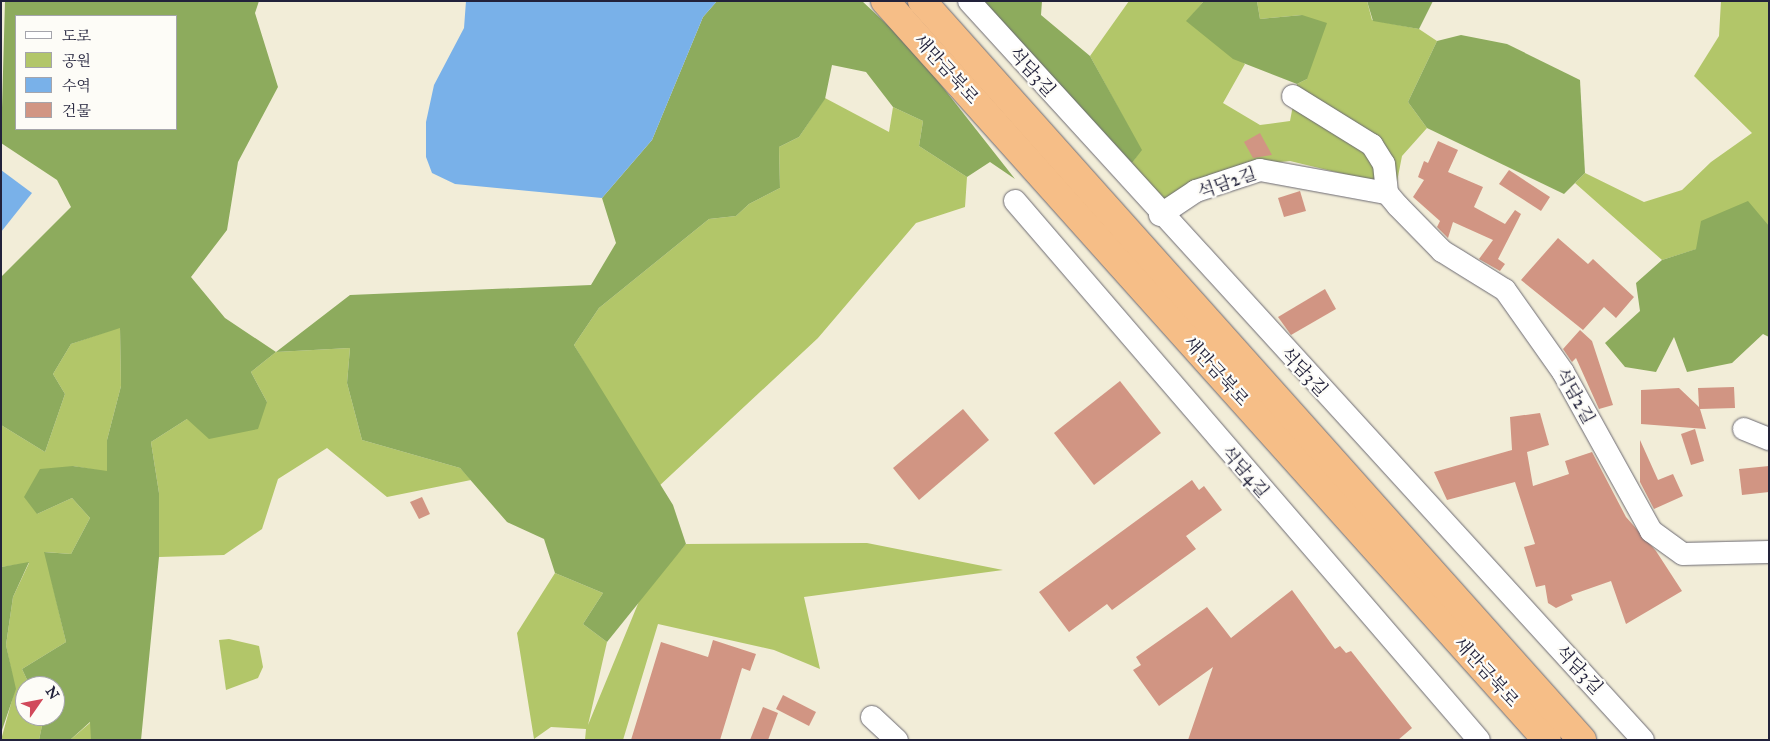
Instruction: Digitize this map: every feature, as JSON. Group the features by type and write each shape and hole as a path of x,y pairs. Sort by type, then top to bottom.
{"highway":[{"name":"새만금북로","path":"886,1 1547,740"},
{"name":"새만금북로","path":"922,1 1582,740"}],"street":[{"name":"석담3길","path":"969,1 1160,215 1643,740"},
{"path":"1293,96 1372,145 1384,164 1387,193"},
{"name":"석담2길","path":"1160,215 1196,192 1260,170 1387,193 1442,251 1505,290 1563,372 1651,531 1682,554 1769,552"},
{"name":"석담4길","path":"1015,201 1478,740"},
{"path":"1744,429 1769,439"},
{"path":"872,717 897,740"}],"green space":[{"path":"5,1 259,1 255,13 278,87 238,162 227,230 191,277 225,318 276,352 251,372 267,402 258,429 209,439 187,419 151,442 159,493 159,557 141,740 91,740 90,722 70,740 39,740 42,726 65,726 65,676 25,676 22,669 66,642 44,552 71,554 90,518 72,498 37,514 24,497 40,469 73,466 107,471 107,440 121,386 120,328 71,344 53,374 65,394 45,452 1,425 1,277 71,207 57,180 1,143"},
{"path":"717,1 862,1 912,48 1015,179 990,162 967,177 919,146 923,121 893,107 866,72 832,65 825,99 799,137 779,147 780,188 749,204 736,216 709,219 599,308 574,345 673,505 686,544 607,642 583,624 603,593 555,573 544,539 507,522 460,468 362,440 347,383 350,348 276,352 350,295 591,285 616,243 602,198 652,140 703,17"},
{"path":"983,1 1042,1 1041,15 1090,56 1142,150 1132,163"},
{"path":"1129,1 1204,1 1187,21 1245,64 1223,103 1260,125 1290,121 1297,84 1307,79 1302,15 1260,19 1257,1 1367,1 1372,20 1419,29 1437,41 1408,102 1427,128 1402,156 1395,192 1377,182 1290,161 1239,166 1160,202 1132,163 1141,150 1090,56"},
{"path":"1204,1 1257,1 1260,19 1302,15 1327,23 1307,79 1297,84 1233,59 1186,21"},
{"path":"1367,1 1433,1 1419,29 1373,21"},
{"path":"1721,1 1769,1 1769,226 1662,260 1575,183 1585,173 1644,202 1682,190 1711,162 1752,133 1694,76 1719,36"},
{"path":"1461,35 1507,44 1580,80 1585,173 1564,194 1427,128 1408,102 1437,41"},
{"path":"825,98 889,132 893,107 923,121 919,146 967,177 965,207 916,223 818,338 658,487 574,345 599,308 709,219 736,216 749,204 780,188 779,147 799,137"},
{"path":"1748,201 1769,226 1769,337 1763,334 1732,363 1687,372 1674,337 1656,372 1625,367 1605,343 1640,311 1636,283 1662,260 1696,249 1701,221"},
{"path":"120,327 121,386 107,440 107,472 73,466 37,514 72,498 90,518 71,554 45,552 66,642 22,669 25,676 15,676 15,689 6,645 13,597 29,563 1,567 1,425 45,452 65,394 53,374 71,344"},
{"path":"350,348 347,383 362,440 460,468 471,480 387,497 327,448 278,479 262,529 224,555 159,557 159,493 151,442 187,419 267,402 251,372 276,352"},
{"path":"867,543 1003,570 804,597 820,669 774,650 658,624 623,740 585,740 586,729 551,727 534,739 517,633 555,573 603,593 583,624 607,642 588,725 642,594 686,544"},
{"path":"29,562 13,597 6,645 15,692 1,733 1,567"},
{"path":"229,639 259,646 263,667 258,678 226,690 219,640"},
{"path":"15,689 15,726 42,726 39,740 1,740"},
{"path":"91,722 91,740 70,740"}],"water":[{"path":"466,1 717,1 703,17 652,140 602,198 455,184 432,173 426,157 426,122 434,85 464,28"},
{"path":"1,170 32,193 1,232"}],"building":[{"path":"1260,133 1272,155 1253,158 1244,142"},
{"path":"1438,141 1458,150 1448,172 1483,187 1474,207 1505,224 1515,210 1521,214 1498,259 1505,264 1500,271 1479,259 1493,240 1453,222 1448,238 1437,227 1440,221 1413,197 1424,180 1418,177 1424,161 1428,163"},
{"path":"1509,170 1550,197 1541,211 1499,184"},
{"path":"1300,191 1306,211 1284,217 1278,198"},
{"path":"1558,238 1588,264 1593,259 1634,297 1616,318 1604,307 1583,330 1521,280"},
{"path":"1325,289 1336,309 1291,335 1278,317"},
{"path":"1580,330 1592,341 1613,405 1599,409 1576,358 1572,362 1563,349"},
{"path":"1120,381 1161,433 1094,485 1054,433"},
{"path":"1734,387 1735,408 1700,409 1706,429 1641,424 1641,390 1679,388 1699,407 1698,388"},
{"path":"963,409 989,440 919,500 893,468"},
{"path":"1540,413 1549,445 1527,452 1533,486 1569,474 1565,461 1592,452 1626,517 1656,551 1682,591 1626,624 1611,581 1571,595 1573,600 1556,608 1548,603 1545,585 1536,587 1524,547 1535,544 1515,482 1447,500 1434,472 1512,450 1510,417"},
{"path":"1695,429 1704,461 1691,465 1681,434"},
{"path":"1640,440 1658,480 1673,474 1683,496 1654,509 1640,482"},
{"path":"1769,466 1769,492 1742,495 1739,469"},
{"path":"1192,480 1199,490 1204,486 1222,510 1186,536 1196,549 1112,610 1107,604 1069,632 1039,592"},
{"path":"422,497 430,514 419,519 410,502"},
{"path":"1292,590 1335,649 1340,646 1346,653 1351,651 1412,728 1398,740 1188,740 1213,667 1159,706 1133,670 1141,665 1136,657 1207,607 1231,638"},
{"path":"713,640 756,654 750,671 742,668 720,740 631,740 661,642 708,657"},
{"path":"783,695 816,712 809,726 776,709"},
{"path":"763,707 778,713 768,740 750,740"}]}
